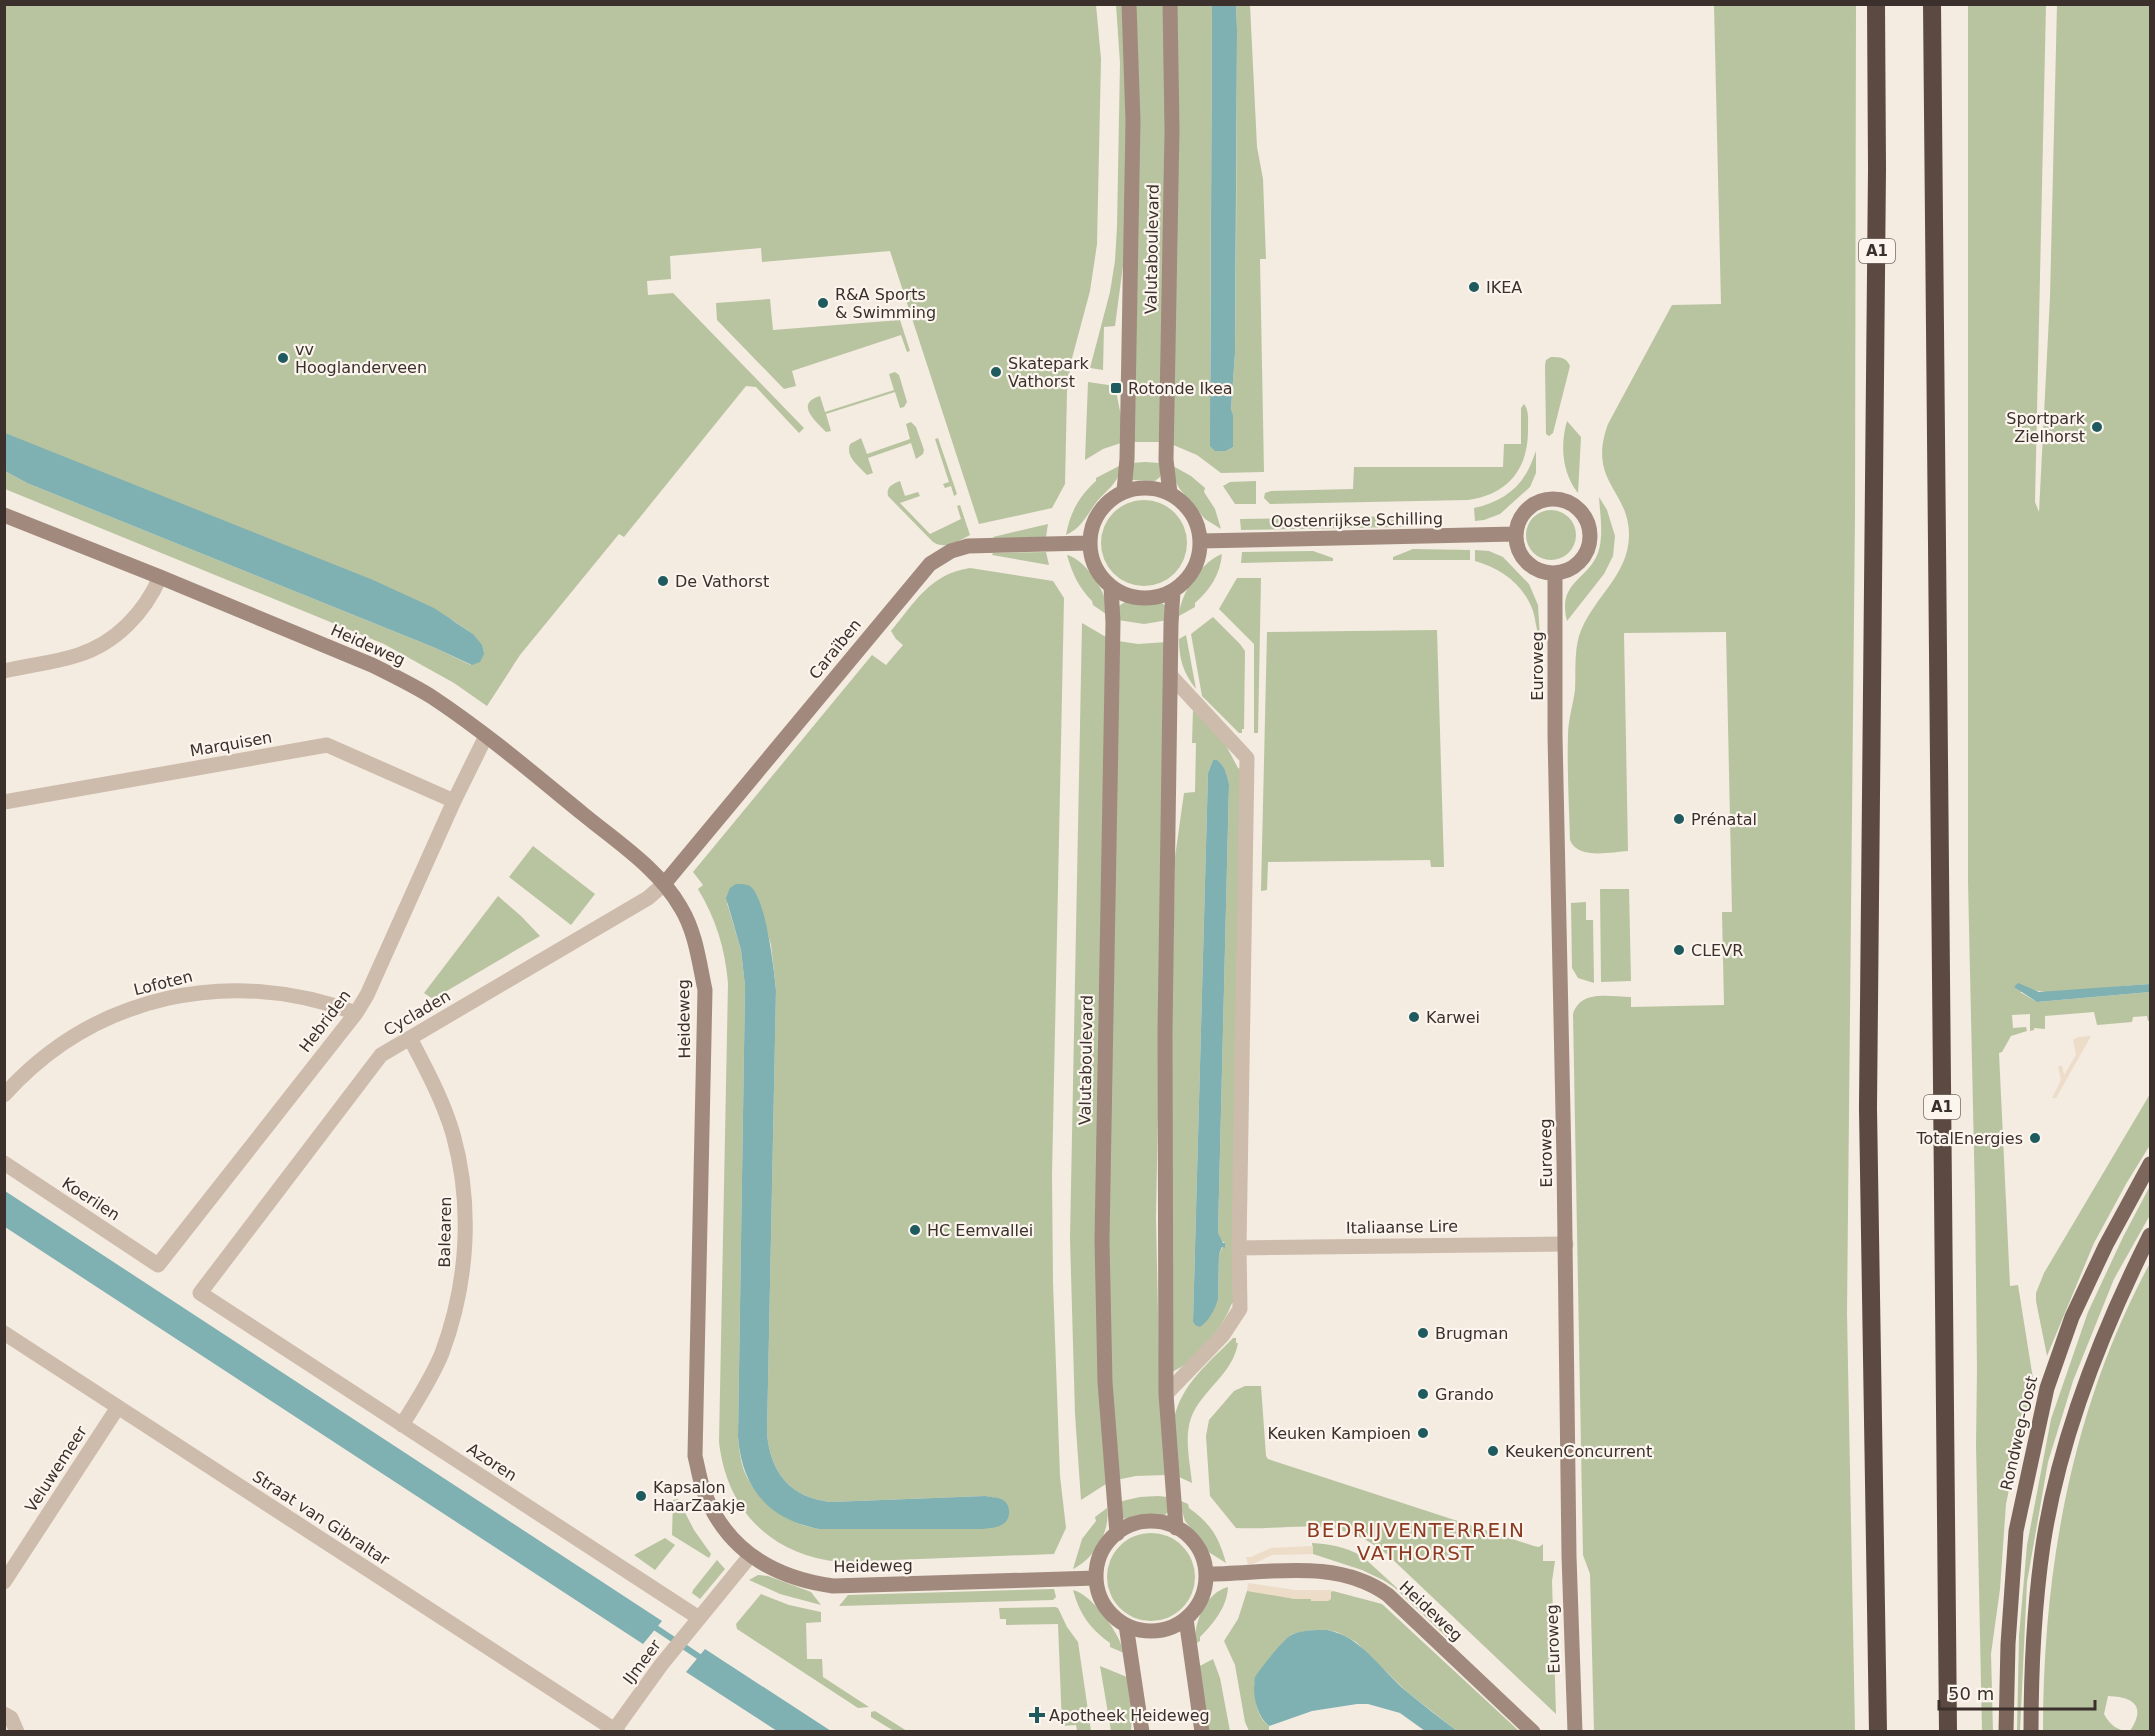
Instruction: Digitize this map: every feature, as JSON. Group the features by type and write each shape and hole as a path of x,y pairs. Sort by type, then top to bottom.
{"highway":[{"name":"A1","path":"1876,4 1877,169 1868,1108 1878,1731"},
{"name":"A1","path":"1932,4 1948,1731"}],"main road":[{"name":"Valutaboulevard","path":"1124,491 1127,459 1132,121 1129,4"},
{"name":"Valutaboulevard","path":"1170,4 1172,129 1166,460 1170,494"},
{"path":"1143,487 1157,488 1170,494 1192,513 1198,527 1200,541 1198,557 1193,570 1173,591 1158,597 1129,596 1111,587 1096,570 1091,557 1089,543 1096,515 1105,504 1124,491 1143,487"},
{"path":"1552,498 1577,508 1588,524 1589,543 1581,561 1573,567 1555,573 1535,569 1527,562 1516,545 1515,534 1521,516 1534,503 1552,498"},
{"name":"Heideweg","path":"4,515 372,665 431,697 486,736 638,859 664,884 681,907 693,931 705,990 695,1456 704,1490 712,1509 722,1526 750,1556 793,1578 833,1586 1096,1578"},
{"name":"Oostenrijkse Schilling","path":"1200,541 1515,534"},
{"name":"Caraïben","path":"664,884 930,564 951,551 968,546 1089,543"},
{"name":"Euroweg","path":"1555,573 1555,735 1566,1244 1569,1556 1575,1731"},
{"name":"Valutaboulevard","path":"1111,587 1113,622 1102,1240 1105,1382 1117,1534"},
{"path":"1173,591 1165,1031 1166,1394 1176,1528"},
{"name":"Rondweg-Oost","path":"2006,1731 2008,1644 2016,1531 2047,1388 2072,1317 2106,1245 2151,1164"},
{"path":"2031,1731 2033,1628 2043,1543 2061,1459 2101,1341 2123,1289 2151,1235"},
{"path":"1137,1523 1164,1523 1176,1528 1196,1546 1203,1558 1206,1574 1201,1599 1186,1619 1169,1628 1158,1631 1126,1625 1113,1617 1098,1592 1097,1563 1103,1549 1117,1534 1137,1523"},
{"name":"Heideweg","path":"1206,1574 1325,1571 1349,1575 1377,1587 1533,1731"},
{"path":"1186,1619 1202,1731"},
{"path":"1126,1625 1142,1731"}],"street":[{"path":"4,670 59,660 95,650 138,614 150,599 160,577"},
{"path":"1166,1394 1223,1335 1240,1309 1247,758 1171,676"},
{"name":"Hebriden","path":"158,1265 356,1013 367,995 454,801 486,736"},
{"name":"Marquisen","path":"4,802 327,745 454,801"},
{"name":"Cycladen","path":"200,1293 381,1055 639,903 664,884"},
{"name":"Lofoten","path":"4,1095 46,1056 72,1038 103,1021 142,1005 182,994 213,990 258,991 333,1004 356,1013"},
{"name":"Balearen","path":"402,1425 441,1354 457,1305 464,1262 465,1197 453,1133 435,1086 410,1038"},
{"name":"Koerilen","path":"4,1163 158,1265"},
{"name":"Italiaanse Lire","path":"1239,1248 1566,1244"},
{"name":"Azoren","path":"200,1293 699,1618"},
{"name":"Straat van Gibraltar","path":"4,1333 616,1730"},
{"name":"Veluwemeer","path":"4,1582 118,1407"},
{"path":"699,1618 750,1556"},
{"name":"IJmeer","path":"616,1730 661,1665 699,1618"},
{"path":"4,1713 11,1718 17,1731"}],"green space":[{"name":"vv Hooglanderveen","path":"4,5 1096,5 1101,59 1097,244 1090,291 1071,362 1067,392 1065,484 1052,508 979,524 890,251 762,262 761,248 670,256 671,279 647,281 648,295 673,293 804,428 799,433 756,387 746,386 624,537 619,534 520,655 487,706 454,683 384,644 5,489 5,471 27,483 433,647 471,665 473,634 454,621 5,454"},
{"path":"1116,5 1123,5 1128,110 1124,258 1115,326 1104,327 1103,370 1090,368 1110,292 1115,261 1120,63"},
{"path":"1135,5 1163,5 1166,41 1161,442 1132,442"},
{"path":"1175,5 1212,5 1210,385 1215,451 1226,451 1233,447 1231,409 1235,353 1236,5 1250,5 1257,147 1263,179 1266,259 1260,259 1264,472 1221,473 1197,455 1171,444"},
{"path":"1714,5 1856,5 1855,515 1847,1313 1855,1731 1594,1731 1590,1574 1583,1555 1573,1014 1582,1001 1597,996 1631,997 1631,1007 1724,1005 1722,912 1732,912 1726,632 1624,633 1628,851 1587,853 1574,846 1570,840 1568,729 1575,690 1579,636 1592,610 1623,563 1629,535 1623,506 1605,472 1602,459 1608,424 1672,305 1721,304"},
{"path":"1968,5 2046,5 2035,502 2039,512 2050,297 2057,5 2150,5 2150,984 2056,992 2029,990 2020,992 2037,1002 2150,992 2150,1021 2147,1016 2133,1017 2132,1022 2097,1025 2094,1012 2045,1016 2045,1029 2034,1028 2030,1031 2030,1014 2012,1015 2013,1028 2026,1027 2027,1031 2011,1036 2002,1052 1999,1053 2010,1286 2018,1285 2034,1385 2021,1432 2006,1504 2000,1589 1991,1654 1993,1732 1982,1731 1976,1445 1975,1197 1968,882"},
{"path":"770,299 773,330 900,320 910,351 907,352 901,335 792,371 796,386 784,389 717,320 716,303"},
{"path":"1551,357 1562,358 1570,366 1553,433 1549,436 1546,434 1545,365 1546,360"},
{"path":"895,372 899,375 907,402 904,407 900,408 895,392 826,414 831,431 826,432 810,413 809,403 820,396 825,412 894,390 889,374"},
{"path":"1088,382 1115,386 1122,421 1121,443 1103,449 1085,460"},
{"path":"1524,404 1528,415 1527,442 1520,467 1505,485 1482,497 1468,500 1270,504 1264,498 1265,493 1271,491 1353,489 1354,467 1503,467 1504,444 1521,444 1521,408"},
{"path":"1567,421 1581,437 1578,493 1569,477 1564,458"},
{"path":"911,422 916,427 924,450 923,454 916,459 911,443 868,458 873,473 867,475 851,457 850,444 861,438 867,454 910,439 906,424"},
{"path":"938,438 957,494 954,496 951,486 945,488 943,484 949,482 935,439"},
{"path":"1536,451 1536,473 1530,487 1500,514 1475,521 1474,508 1498,500 1511,491 1523,479"},
{"path":"1131,463 1160,463 1160,477 1155,481 1132,480"},
{"path":"1121,465 1118,477 1086,518 1066,535 1076,505 1096,478"},
{"path":"1173,466 1191,476 1205,488 1204,492 1215,509 1221,529 1205,519 1179,488"},
{"path":"900,481 905,496 918,492 920,496 900,503 930,534 961,519 957,506 960,505 970,535 947,545 933,542 888,496 890,486"},
{"path":"1256,481 1256,504 1235,504 1223,486 1230,482"},
{"path":"1599,497 1607,510 1615,536 1613,556 1604,574 1567,621 1566,598 1575,583 1593,562 1600,546"},
{"path":"1144,500 1168,507 1180,519 1187,543 1180,567 1168,579 1144,586 1120,579 1108,567 1101,543 1108,519 1120,507"},
{"path":"1551,510 1560,512 1571,521 1576,535 1574,544 1565,555 1551,560 1542,558 1531,549 1526,535 1528,526 1537,515"},
{"path":"1413,517 1424,523 1400,527 1241,530 1240,519"},
{"path":"1048,524 1046,537 995,539 993,537"},
{"path":"1413,549 1470,550 1470,560 1393,560 1393,557"},
{"path":"1475,550 1489,551 1503,557 1529,584 1538,605 1540,638 1533,611 1524,593 1502,573 1475,561"},
{"path":"1313,551 1333,558 1333,561 1241,563 1242,552"},
{"path":"1046,552 1049,565 992,555 993,553"},
{"path":"1222,554 1217,575 1210,587 1195,603 1195,607 1179,616 1183,598 1199,571"},
{"path":"1067,555 1085,566 1095,579 1105,599 1106,614 1093,605 1087,596 1074,574"},
{"name":"HC Eemvallei","path":"970,568 1053,581 1064,598 1052,1175 1053,1283 1060,1476 1066,1528 1054,1554 840,1562 815,1558 793,1550 774,1539 757,1525 743,1508 732,1489 724,1467 719,1442 728,983 719,934 698,889 703,885 693,872 872,655 886,665 903,645 891,631 916,600 934,583 956,571","holes":["727,903 761,909 771,945 776,989 767,1433 773,1460 785,1481 794,1489 817,1500 831,1502 985,1496 1004,1502 1009,1512 819,1529 799,1524 784,1516 757,1491 746,1476 738,1437 745,986 741,950"]},
{"path":"1237,578 1261,578 1258,733 1254,733 1254,644 1219,609"},
{"path":"1125,602 1145,605 1161,603 1165,605 1168,620 1144,624 1118,620 1119,606"},
{"path":"1213,617 1245,651 1244,729 1242,733 1239,733 1202,696 1191,634"},
{"path":"1082,623 1106,637 1106,1484 1081,1500 1075,1414 1070,1238"},
{"path":"1437,630 1444,867 1431,867 1430,860 1268,862 1267,890 1261,891 1267,632"},
{"path":"1186,635 1196,689 1181,659 1179,639"},
{"path":"1118,641 1138,644 1167,642 1156,1218 1159,1358 1166,1475 1136,1476 1116,1480 1107,1240"},
{"path":"1193,710 1222,738 1238,768 1241,769 1234,1303 1200,1352 1172,1372 1168,1220 1175,857 1184,793 1195,792 1196,743 1192,743","holes":["1213,760 1226,772 1229,784 1218,1233 1220,1240 1225,1243 1219,1254 1218,1299 1195,1325 1193,1322 1208,773"]},
{"path":"533,846 595,894 571,925 509,877"},
{"path":"1600,889 1629,889 1631,981 1601,982"},
{"path":"498,896 540,936 433,999 424,993"},
{"path":"1586,902 1586,920 1593,920 1594,983 1578,978 1572,968 1571,903"},
{"path":"2150,1094 2150,1145 2094,1243 2047,1356 2036,1293 2044,1273"},
{"path":"2150,1186 2150,1215 2114,1279 2073,1381 2048,1462 2027,1582 2020,1731 2017,1731 2019,1636 2027,1545 2051,1419 2088,1312"},
{"path":"2150,1263 2150,1731 2130,1731 2137,1716 2135,1705 2125,1699 2108,1696 2104,1714 2112,1725 2124,1731 2043,1731 2044,1670 2049,1610 2056,1550 2067,1490 2100,1374 2123,1318"},
{"path":"1233,1338 1236,1338 1236,1343 1238,1343 1230,1365 1202,1399 1191,1418 1188,1442 1192,1483 1177,1476 1174,1419 1190,1384"},
{"path":"1245,1386 1261,1386 1268,1459 1534,1546 1539,1547 1543,1544 1543,1561 1555,1561 1552,1581 1556,1714 1390,1557 1371,1543 1353,1534 1316,1527 1236,1528 1210,1496 1206,1436 1209,1420 1234,1391"},
{"path":"1158,1496 1168,1497 1168,1512 1165,1515 1122,1518 1118,1502"},
{"path":"678,1499 694,1530 711,1554 709,1558 672,1535 673,1500"},
{"path":"1179,1500 1188,1504 1189,1508 1209,1526 1217,1538 1226,1563 1210,1553 1185,1521"},
{"path":"1107,1508 1108,1517 1104,1535 1088,1558 1073,1569 1082,1539 1096,1521 1095,1517"},
{"path":"1151,1533 1176,1540 1188,1552 1195,1577 1188,1602 1176,1614 1151,1621 1126,1614 1114,1602 1107,1577 1114,1552 1126,1540"},
{"path":"665,1538 675,1545 655,1570 634,1555"},
{"path":"1312,1543 1338,1546 1362,1556 1455,1641 1453,1643 1394,1587 1362,1570 1313,1554"},
{"path":"717,1560 725,1569 700,1599 692,1593 693,1590"},
{"path":"758,1575 768,1576 811,1592 821,1605 780,1594 749,1580"},
{"path":"1228,1587 1219,1614 1200,1637 1200,1641 1195,1644 1196,1627 1202,1610 1213,1595"},
{"path":"1054,1589 1056,1597 1053,1600 839,1606 848,1595"},
{"path":"1073,1590 1081,1593 1097,1607 1117,1636 1124,1653 1110,1647 1110,1643 1091,1626 1078,1606"},
{"path":"1254,1590 1295,1599 1312,1599 1312,1601 1328,1601 1333,1591 1382,1604 1519,1731 1457,1731 1406,1691 1356,1642 1337,1632 1327,1630 1292,1634 1281,1645 1254,1683 1259,1712 1269,1726 1269,1731 1249,1731 1245,1722 1235,1665 1224,1641 1238,1619 1247,1591"},
{"path":"761,1594 789,1605 821,1612 821,1622 806,1623 807,1659 822,1659 823,1677 869,1707 858,1708 737,1629 736,1624"},
{"path":"999,1608 1058,1608 1067,1627 1078,1642 1091,1731 1077,1731 1076,1725 1062,1726 1058,1624 1006,1625 1006,1619 1000,1619"},
{"path":"1213,1659 1220,1678 1230,1731 1209,1731 1198,1667"},
{"path":"1100,1666 1127,1677 1132,1716 1131,1731 1111,1731"},
{"path":"875,1711 907,1731 894,1731 871,1717 871,1712"}],"shaded area":[{"path":"2091,1036 2056,1098 2052,1098 2061,1080 2058,1066 2062,1066 2064,1075 2076,1055 2073,1040 2078,1037"},
{"path":"1313,1546 1313,1554 1272,1555 1253,1564 1248,1564 1246,1557 1271,1548"},
{"path":"1248,1583 1295,1590 1333,1590 1331,1599 1328,1601 1311,1601 1311,1599 1295,1599 1247,1591"}],"water":[{"path":"1212,5 1236,5 1237,30 1235,353 1231,409 1233,447 1226,451 1215,451 1210,446"},
{"path":"5,433 373,580 434,608 473,634 482,645 484,654 480,662 472,665 433,647 27,483 5,471"},
{"path":"1213,760 1217,760 1222,765 1229,784 1218,1233 1225,1243 1225,1248 1222,1247 1219,1254 1218,1299 1206,1322 1200,1327 1193,1322 1208,773"},
{"path":"736,884 750,886 761,904 776,990 767,1433 773,1460 785,1481 794,1489 817,1500 831,1502 985,1496 999,1498 1007,1504 1009,1515 1006,1521 999,1526 983,1529 819,1529 785,1518 772,1509 752,1486 745,1471 738,1437 745,986 741,950 726,898 730,888"},
{"path":"2018,983 2039,992 2150,984 2150,992 2037,1002 2014,987"},
{"path":"5,1191 662,1621 643,1644 5,1227"},
{"path":"1327,1630 1339,1633 1360,1646 1406,1691 1457,1731 1425,1731 1400,1713 1368,1704 1312,1711 1269,1726 1261,1716 1256,1704 1255,1677 1267,1660 1293,1634"},
{"path":"705,1649 831,1731 777,1731 686,1672"}],"waterway":[{"path":"650,1624 704,1660"}],"place":[{"name":"IKEA","path":"1474,287"},
{"name":"R&A Sports & Swimming","path":"823,303"},
{"name":"vv Hooglanderveen","path":"283,358"},
{"name":"Skatepark Vathorst","path":"996,372"},
{"name":"Rotonde Ikea","path":"1116,388"},
{"name":"Sportpark Zielhorst","path":"2097,427"},
{"name":"De Vathorst","path":"663,581"},
{"name":"Prénatal","path":"1679,819"},
{"name":"CLEVR","path":"1679,950"},
{"name":"Karwei","path":"1414,1017"},
{"name":"TotalEnergies","path":"2035,1138"},
{"name":"HC Eemvallei","path":"915,1230"},
{"name":"Brugman","path":"1423,1333"},
{"name":"Grando","path":"1423,1394"},
{"name":"Keuken Kampioen","path":"1423,1433"},
{"name":"KeukenConcurrent","path":"1493,1451"},
{"name":"Kapsalon HaarZaakje","path":"641,1496"},
{"name":"Apotheek Heideweg","path":"1037,1715"}],"district":[{"name":"BEDRIJVENTERREIN VATHORST","path":"1416,1542"}]}
